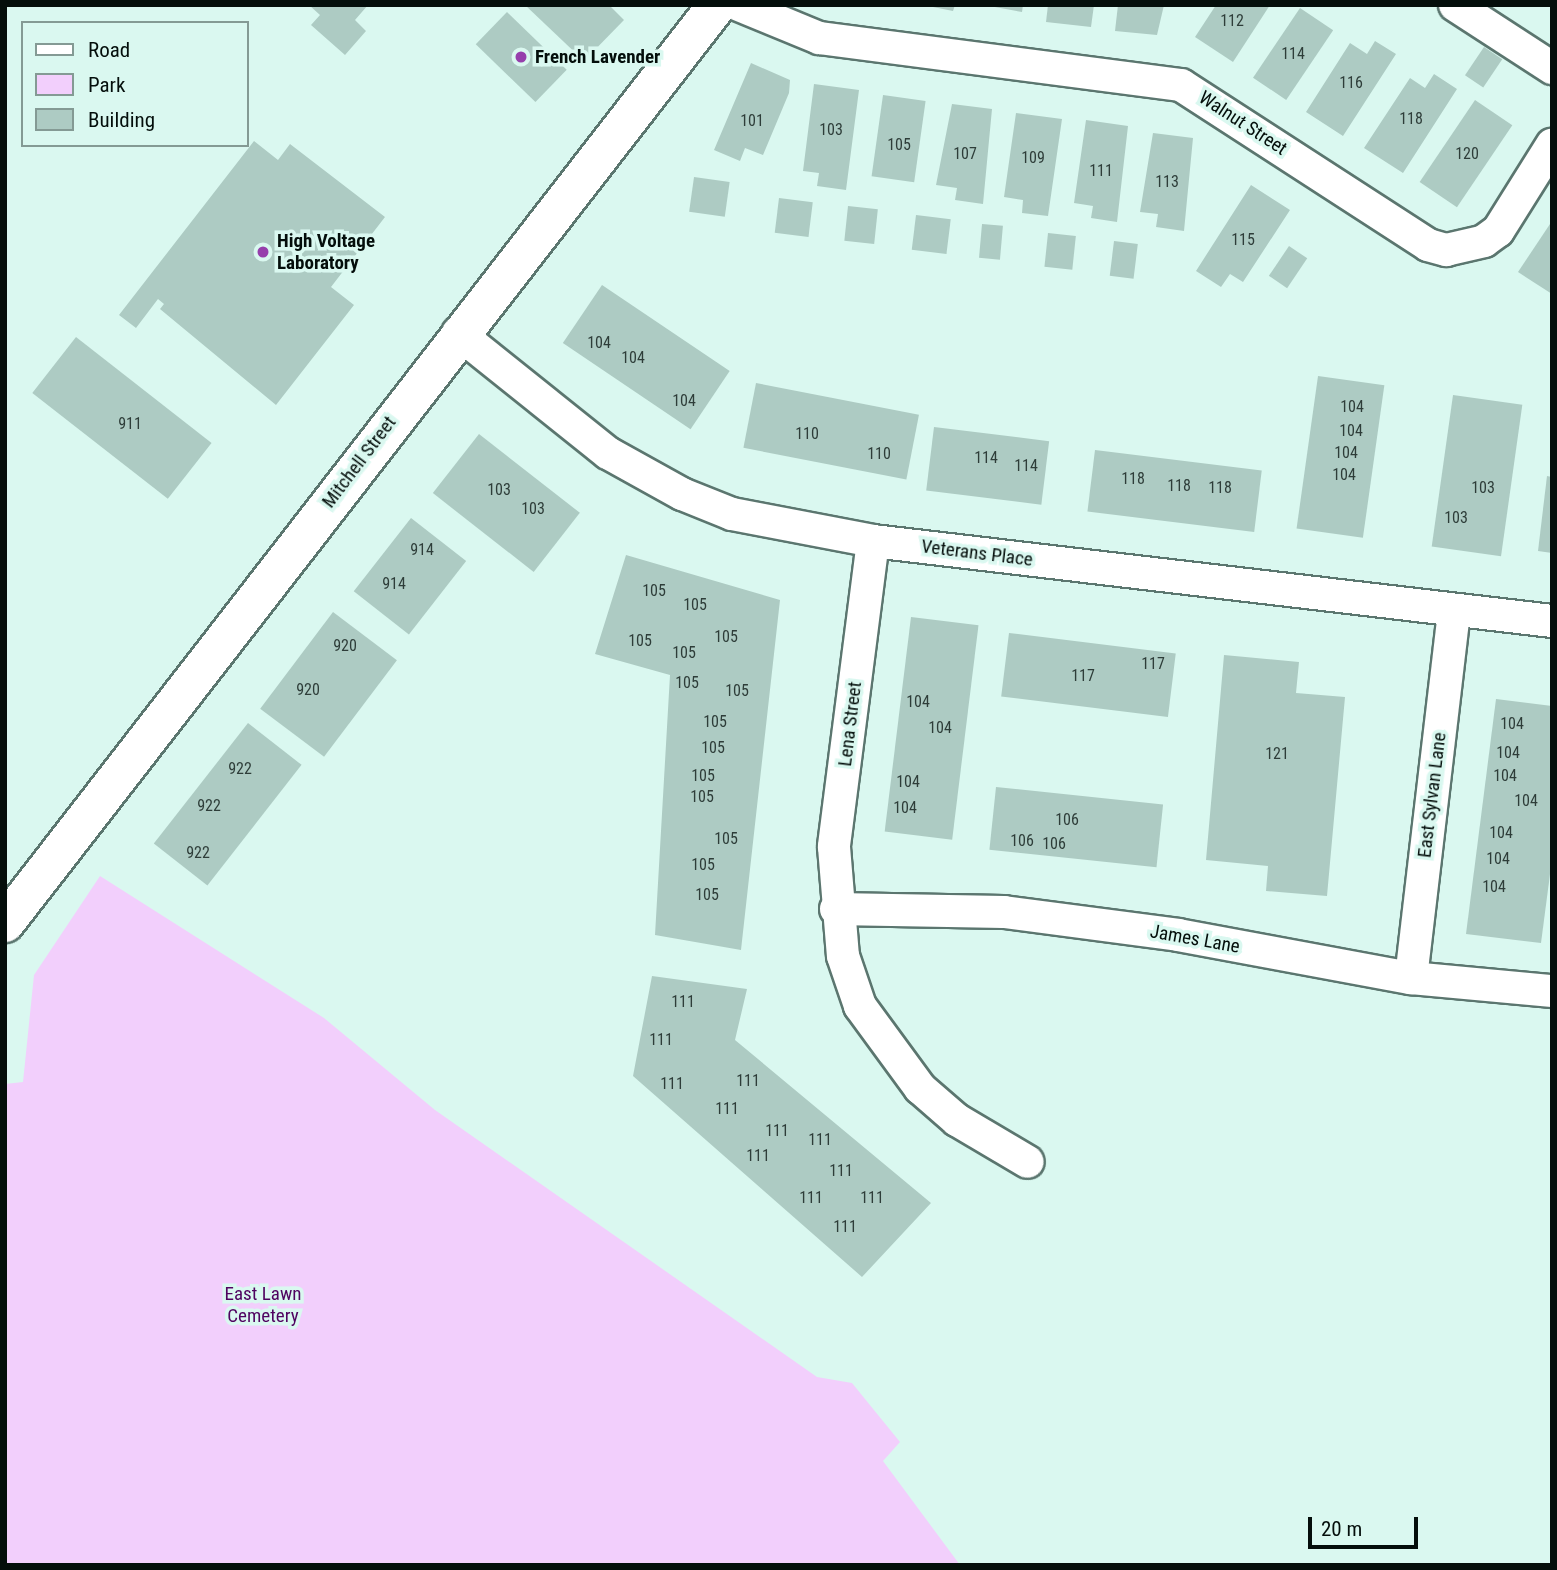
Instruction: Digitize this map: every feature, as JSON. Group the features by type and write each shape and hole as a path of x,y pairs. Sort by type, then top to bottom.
{"street":[{"name":"Mitchell Street","path":"5,923 458,333 717,5"},
{"name":"Walnut Street","path":"739,5 819,38 1181,85 1428,245 1446,250 1474,244 1498,230 1552,145"},
{"path":"1455,5 1552,68"},
{"name":"Veterans Place","path":"458,333 608,453 682,494 732,514 873,541 1454,612 1552,621"},
{"name":"Lena Street","path":"873,541 834,847 836,909 843,956 860,1006 886,1048 957,1120 1028,1162"},
{"name":"East Sylvan Lane","path":"1411,978 1454,612"},
{"name":"James Lane","path":"836,909 1003,912 1178,935 1411,978 1552,991"}],"green space":[{"name":"East Lawn Cemetery","path":"100,876 324,1018 435,1110 817,1377 852,1383 900,1442 883,1461 960,1565 5,1565 5,1084 23,1082 34,975"}],"building":[{"path":"309,5 368,5 355,20 366,31 345,55 311,25 320,15"},
{"path":"525,5 609,5 624,20 584,61"},
{"path":"923,5 955,5 953,11"},
{"path":"984,5 1023,5 1022,12"},
{"path":"1048,5 1094,5 1091,27 1046,22"},
{"path":"1118,5 1164,5 1157,35 1115,31"},
{"path":"1216,5 1270,5 1233,62 1195,37"},
{"path":"1300,8 1333,30 1286,100 1253,78"},
{"name":"French Lavender","path":"507,12 567,70 535,102 476,44"},
{"path":"1375,41 1396,54 1343,136 1306,112 1350,43 1367,54"},
{"path":"1484,47 1502,59 1483,87 1465,75"},
{"path":"751,63 790,80 789,93 763,155 745,148 740,161 714,150"},
{"path":"1434,74 1457,89 1403,173 1364,148 1410,78 1425,88"},
{"path":"814,84 859,90 846,190 817,186 819,173 803,171"},
{"path":"883,95 926,101 914,182 872,176"},
{"path":"1475,100 1512,125 1457,207 1420,182"},
{"path":"952,104 992,109 983,204 955,200 957,188 936,185"},
{"path":"1016,113 1062,119 1048,216 1022,213 1023,200 1004,197"},
{"path":"1086,120 1128,126 1117,222 1091,218 1093,206 1074,203"},
{"path":"1153,133 1193,138 1184,231 1156,227 1158,214 1140,212"},
{"name":"High Voltage Laboratory","path":"254,141 278,160 290,144 385,217 331,287 354,305 276,405 160,309 164,304 158,299 136,328 119,315"},
{"path":"694,177 730,182 725,217 689,212"},
{"path":"1251,185 1290,210 1243,282 1230,274 1221,287 1196,271"},
{"path":"779,198 813,202 808,237 775,233"},
{"path":"848,206 878,209 874,244 844,241"},
{"path":"916,215 951,219 946,254 912,250"},
{"path":"1552,221 1552,294 1518,272"},
{"path":"982,224 1003,226 1000,260 979,258"},
{"path":"1048,233 1076,236 1072,270 1044,267"},
{"path":"1114,241 1138,244 1134,279 1110,276"},
{"path":"1289,246 1307,258 1287,288 1269,276"},
{"path":"602,285 730,371 691,429 563,343"},
{"path":"76,337 212,443 168,499 32,393"},
{"path":"1318,376 1384,385 1363,538 1297,529"},
{"path":"756,383 919,415 906,479 743,448"},
{"path":"1453,395 1522,405 1501,556 1432,547"},
{"path":"934,427 1049,441 1041,505 926,491"},
{"path":"479,434 580,513 534,572 433,493"},
{"path":"1095,450 1262,470 1254,532 1087,512"},
{"path":"1547,476 1552,477 1552,553 1538,551"},
{"path":"411,518 466,561 409,634 354,591"},
{"path":"626,555 780,600 741,950 655,935 670,675 595,654"},
{"path":"333,612 397,660 324,757 260,709"},
{"path":"911,617 978,625 952,840 885,831"},
{"path":"1009,633 1176,653 1168,717 1001,697"},
{"path":"1224,655 1299,662 1296,693 1345,697 1327,896 1266,891 1268,866 1206,860"},
{"path":"1496,699 1552,706 1552,859 1541,943 1466,934"},
{"path":"248,723 302,765 207,885 154,844"},
{"path":"996,787 1163,805 1156,867 989,850"},
{"path":"652,976 747,989 735,1040 931,1203 862,1277 633,1076"}],"place":[{"name":"French Lavender","path":"521,57"},
{"name":"High Voltage Laboratory","path":"263,252"}]}
